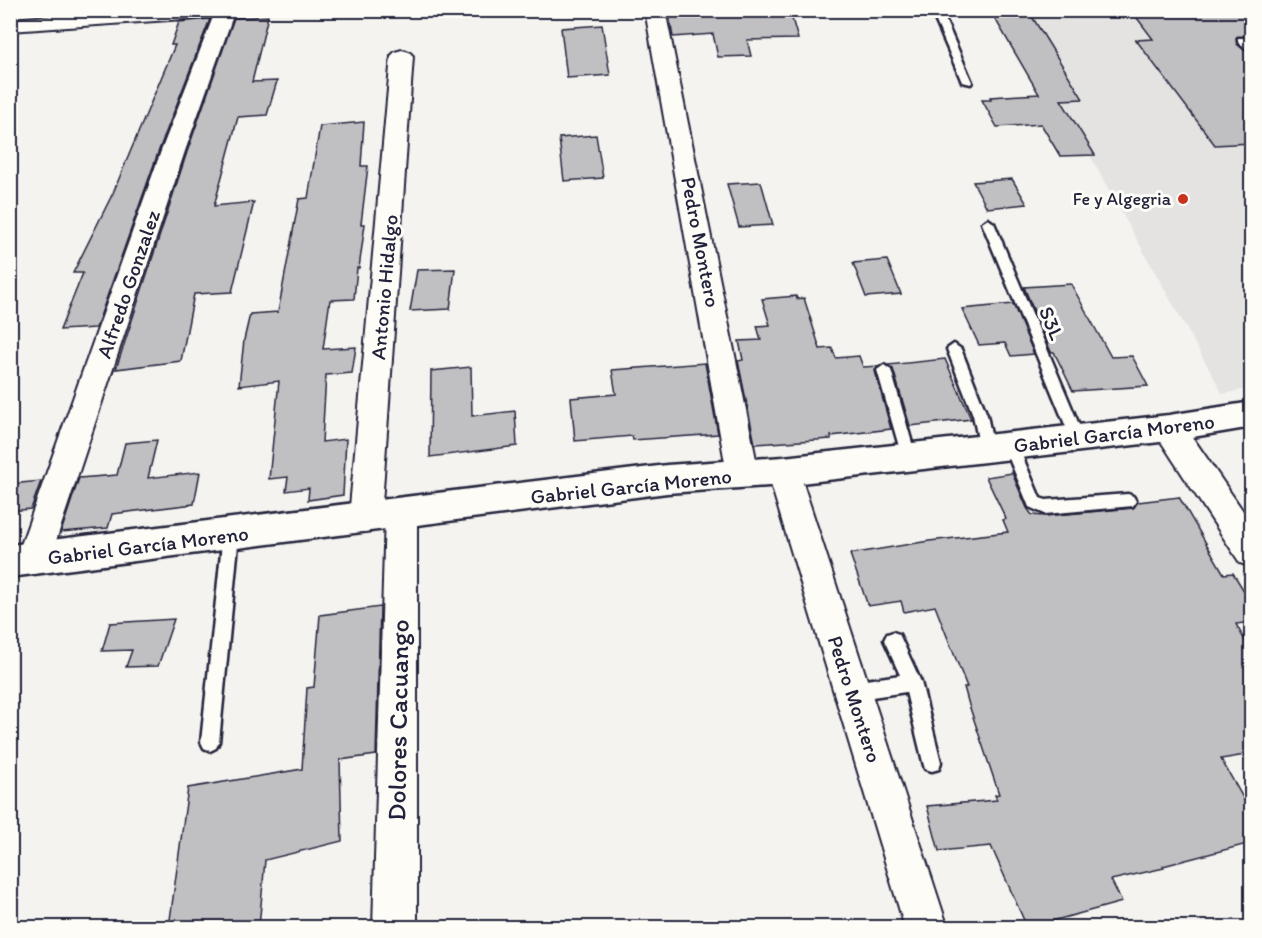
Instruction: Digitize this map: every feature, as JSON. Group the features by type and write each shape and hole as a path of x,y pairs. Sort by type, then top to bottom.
{"street":[{"path":"10,25 224,10"},
{"name":"Alfredo Gonzalez","path":"22,560 224,10"},
{"name":"Pedro Montero","path":"655,10 743,474"},
{"name":"Antonio Hidalgo","path":"383,516 402,56"},
{"name":"Gabriel García Moreno","path":"22,560 667,479 783,471 909,458 1169,428 1251,414"},
{"path":"1169,428 1251,552"},
{"name":"Pedro Montero","path":"783,471 927,927"},
{"name":"Dolores Cacuango","path":"383,516 395,927"}],"lane":[{"path":"936,10 967,82"},
{"path":"1241,40 1251,51"},
{"name":"S3L","path":"988,223 1078,438"},
{"path":"954,349 980,416 1034,502 1045,507 1128,501"},
{"path":"884,370 909,458"},
{"path":"210,742 231,534"},
{"path":"893,640 912,682 932,762"},
{"path":"852,691 912,682"}],"shaded area":[{"name":"Fe y Algegria","path":"1009,11 1251,11 1251,388 1223,394"}],"building":[{"path":"668,10 769,10 769,15 791,15 798,39 747,40 751,56 718,57 713,34 673,37"},
{"path":"990,10 1028,10 1083,99 1061,100 1095,155 1060,156 1041,124 997,127 982,100 991,100 990,97 1039,94"},
{"path":"1131,10 1251,10 1251,42 1244,36 1236,38 1237,44 1251,56 1251,143 1215,145 1136,40 1153,39"},
{"path":"268,16 252,82 277,81 267,115 238,117 214,206 254,202 232,292 194,294 181,361 116,369 187,152 234,18"},
{"path":"210,19 159,150 96,328 60,330 83,273 73,273 113,193 175,45 171,45 179,22"},
{"path":"602,25 610,75 567,78 561,28"},
{"path":"364,122 361,166 368,166 361,224 365,224 354,299 330,300 323,349 356,347 352,373 326,375 322,442 346,439 343,495 308,500 309,488 286,491 288,477 269,479 279,381 239,386 244,340 250,314 278,312 299,199 308,198 320,126"},
{"path":"596,135 603,178 564,181 559,138"},
{"path":"1012,179 1027,204 987,208 973,182"},
{"path":"761,182 773,225 739,227 727,184"},
{"path":"887,260 901,294 866,297 853,263"},
{"path":"455,269 450,309 410,311 417,270"},
{"path":"1071,284 1111,357 1132,356 1148,386 1073,391 1054,352 1051,352 1024,287"},
{"path":"796,296 797,299 804,298 820,349 832,348 836,358 859,356 863,367 879,366 875,371 891,429 831,436 831,439 755,444 738,361 743,360 739,341 761,340 757,326 770,325 762,299"},
{"path":"1013,304 1034,354 1011,356 1005,343 979,345 962,309"},
{"path":"945,359 971,419 910,426 893,369 888,365"},
{"path":"705,363 718,434 633,440 632,436 575,441 571,398 616,394 612,370"},
{"path":"471,367 472,416 515,411 517,446 430,457 431,371"},
{"path":"157,440 148,478 200,472 194,504 112,514 108,528 61,532 79,478 117,475 125,443"},
{"path":"1012,473 1032,515 1045,516 1133,508 1138,502 1179,497 1224,574 1233,573 1251,602 1251,622 1236,624 1251,652 1251,754 1221,759 1251,812 1251,843 1163,866 1164,868 1111,880 1122,902 1030,927 1027,927 991,846 939,851 927,806 997,800 995,795 999,794 969,705 964,687 967,687 935,606 904,612 901,601 868,606 850,554 929,541 1008,532 1003,520 1006,519 986,477"},
{"path":"41,481 31,509 10,511 10,484"},
{"path":"380,607 376,755 340,760 342,841 265,860 259,927 169,927 188,788 302,769 307,688 314,687 320,615"},
{"path":"174,619 158,666 126,667 132,650 102,651 110,623"}],"place":[{"name":"Fe y Algegria","path":"1183,199"}]}
